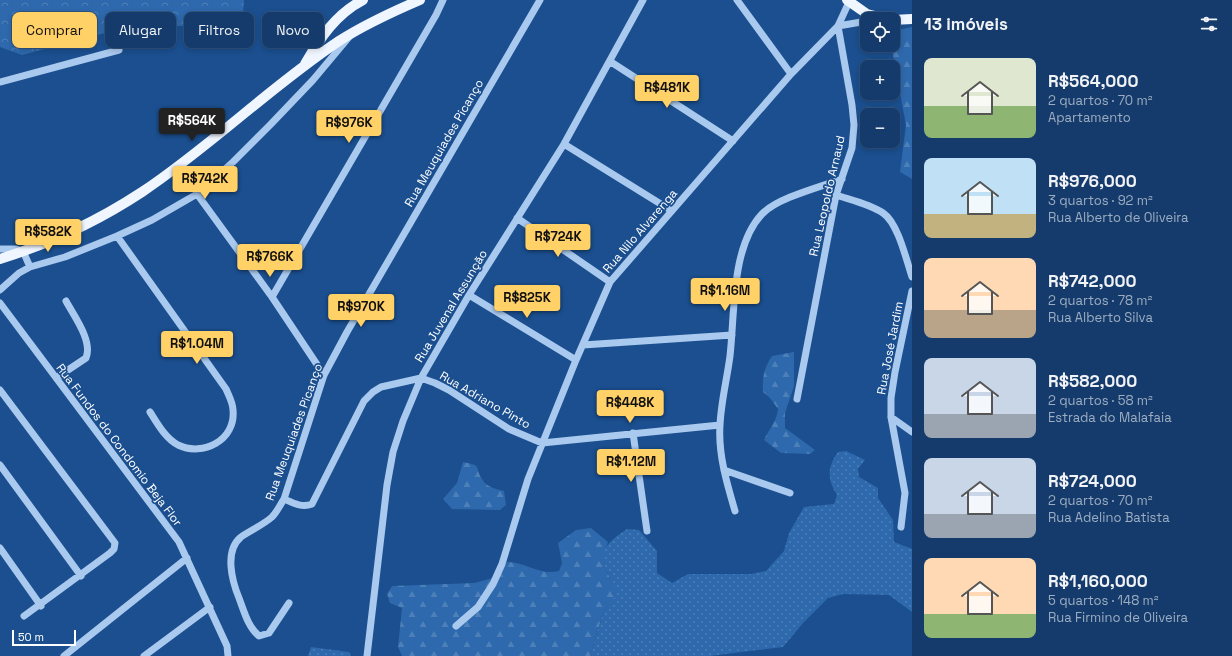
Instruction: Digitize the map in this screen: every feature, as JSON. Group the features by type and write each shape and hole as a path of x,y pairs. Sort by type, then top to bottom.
{"main road":[{"path":"301,69 320,39 332,24 363,0"},
{"path":"0,259 61,237 87,224 143,191 207,144 301,69 353,33 420,0"},
{"path":"848,1 864,12"},
{"path":"900,19 912,19"}],"street":[{"path":"272,297 436,15 443,0"},
{"name":"Rua Meuquiades Picanço","path":"289,603 269,633 258,636 251,628 237,592 232,573 231,554 234,546 240,538 273,516 284,499 324,375 347,332 540,0"},
{"name":"Rua Juvenal Assunção","path":"367,656 388,485 393,452 402,421 421,378 468,295 564,144 611,62 643,0"},
{"path":"737,0 791,74"},
{"name":"Rua Nilo Alvarenga","path":"456,626 478,607 487,595 502,564 528,479 576,360 610,282 791,74 838,26 848,1"},
{"path":"838,26 860,22"},
{"name":"Rua Leopoldo Arnaud","path":"797,399 836,195 852,148 854,125 838,26"},
{"path":"0,290 30,267 65,257 117,236 152,220 197,194 233,162 271,124 313,80 353,33"},
{"path":"0,82 119,50"},
{"path":"611,62 733,141"},
{"path":"564,144 672,211"},
{"path":"735,511 724,470 720,425 732,335 738,268 747,234 763,213 786,199 842,179"},
{"path":"197,194 272,297 324,375"},
{"path":"836,195 884,213 892,222 912,277"},
{"path":"517,218 610,282"},
{"path":"117,236 226,389 233,409 233,420 230,430 218,443 204,449 190,448 177,445 165,434 150,412"},
{"path":"0,249 15,249 23,251 30,267"},
{"name":"Rua José Jardim","path":"901,527 905,493 891,416 891,398 894,372 912,291"},
{"path":"468,295 576,360"},
{"path":"56,378 86,358 88,354 86,340 66,301"},
{"name":"Rua Fundos do Condomio Beja Flor","path":"0,303 179,542 227,646 228,655"},
{"path":"583,345 732,335"},
{"name":"Rua Adriano Pinto","path":"284,499 298,505 306,506 312,504 364,401 373,392 381,387 421,378 449,390 509,429 542,443 720,425"},
{"path":"0,390 3,400 115,543 114,549 110,553 41,606 24,616"},
{"path":"891,416 912,432"},
{"path":"633,433 647,531"},
{"path":"0,465 81,576"},
{"path":"724,470 790,493"},
{"path":"0,548 41,606"},
{"path":"64,656 187,558"},
{"path":"144,656 210,607"}],"green space":[{"path":"0,0 244,0 243,12 184,12 184,26 176,26 176,12 105,12 105,33 97,35 97,12 12,12 12,48 48,48 22,55 0,47"},
{"path":"912,27 912,179 900,172 906,125 900,93 900,60 894,60 892,52 900,52 900,30"},
{"path":"794,352 794,386 785,413 785,428 815,450 810,454 781,453 764,440 774,421 778,409 770,398 763,392 763,378 765,369 772,356"},
{"path":"846,451 865,460 858,469 859,477 878,488 878,498 893,520 894,542 912,549 912,612 889,595 843,594 828,598 803,623 783,647 710,656 590,656 603,613 610,603 611,578 603,562 603,556 604,550 613,539 627,529 639,530 657,551 657,573 672,583 688,574 751,574 766,571 784,551 789,533 804,507 834,504 837,495 831,484 830,468 838,452"},
{"path":"463,462 476,466 486,484 504,491 506,505 500,510 452,509 443,499 457,483"},
{"path":"591,528 608,542 603,557 603,563 607,573 619,591 603,613 590,656 402,656 398,647 402,608 390,603 387,594 392,586 474,583 497,577 507,562 520,564 546,572 559,571 562,563 558,543 576,530"},
{"path":"311,647 349,652 351,656 308,656"}]}
